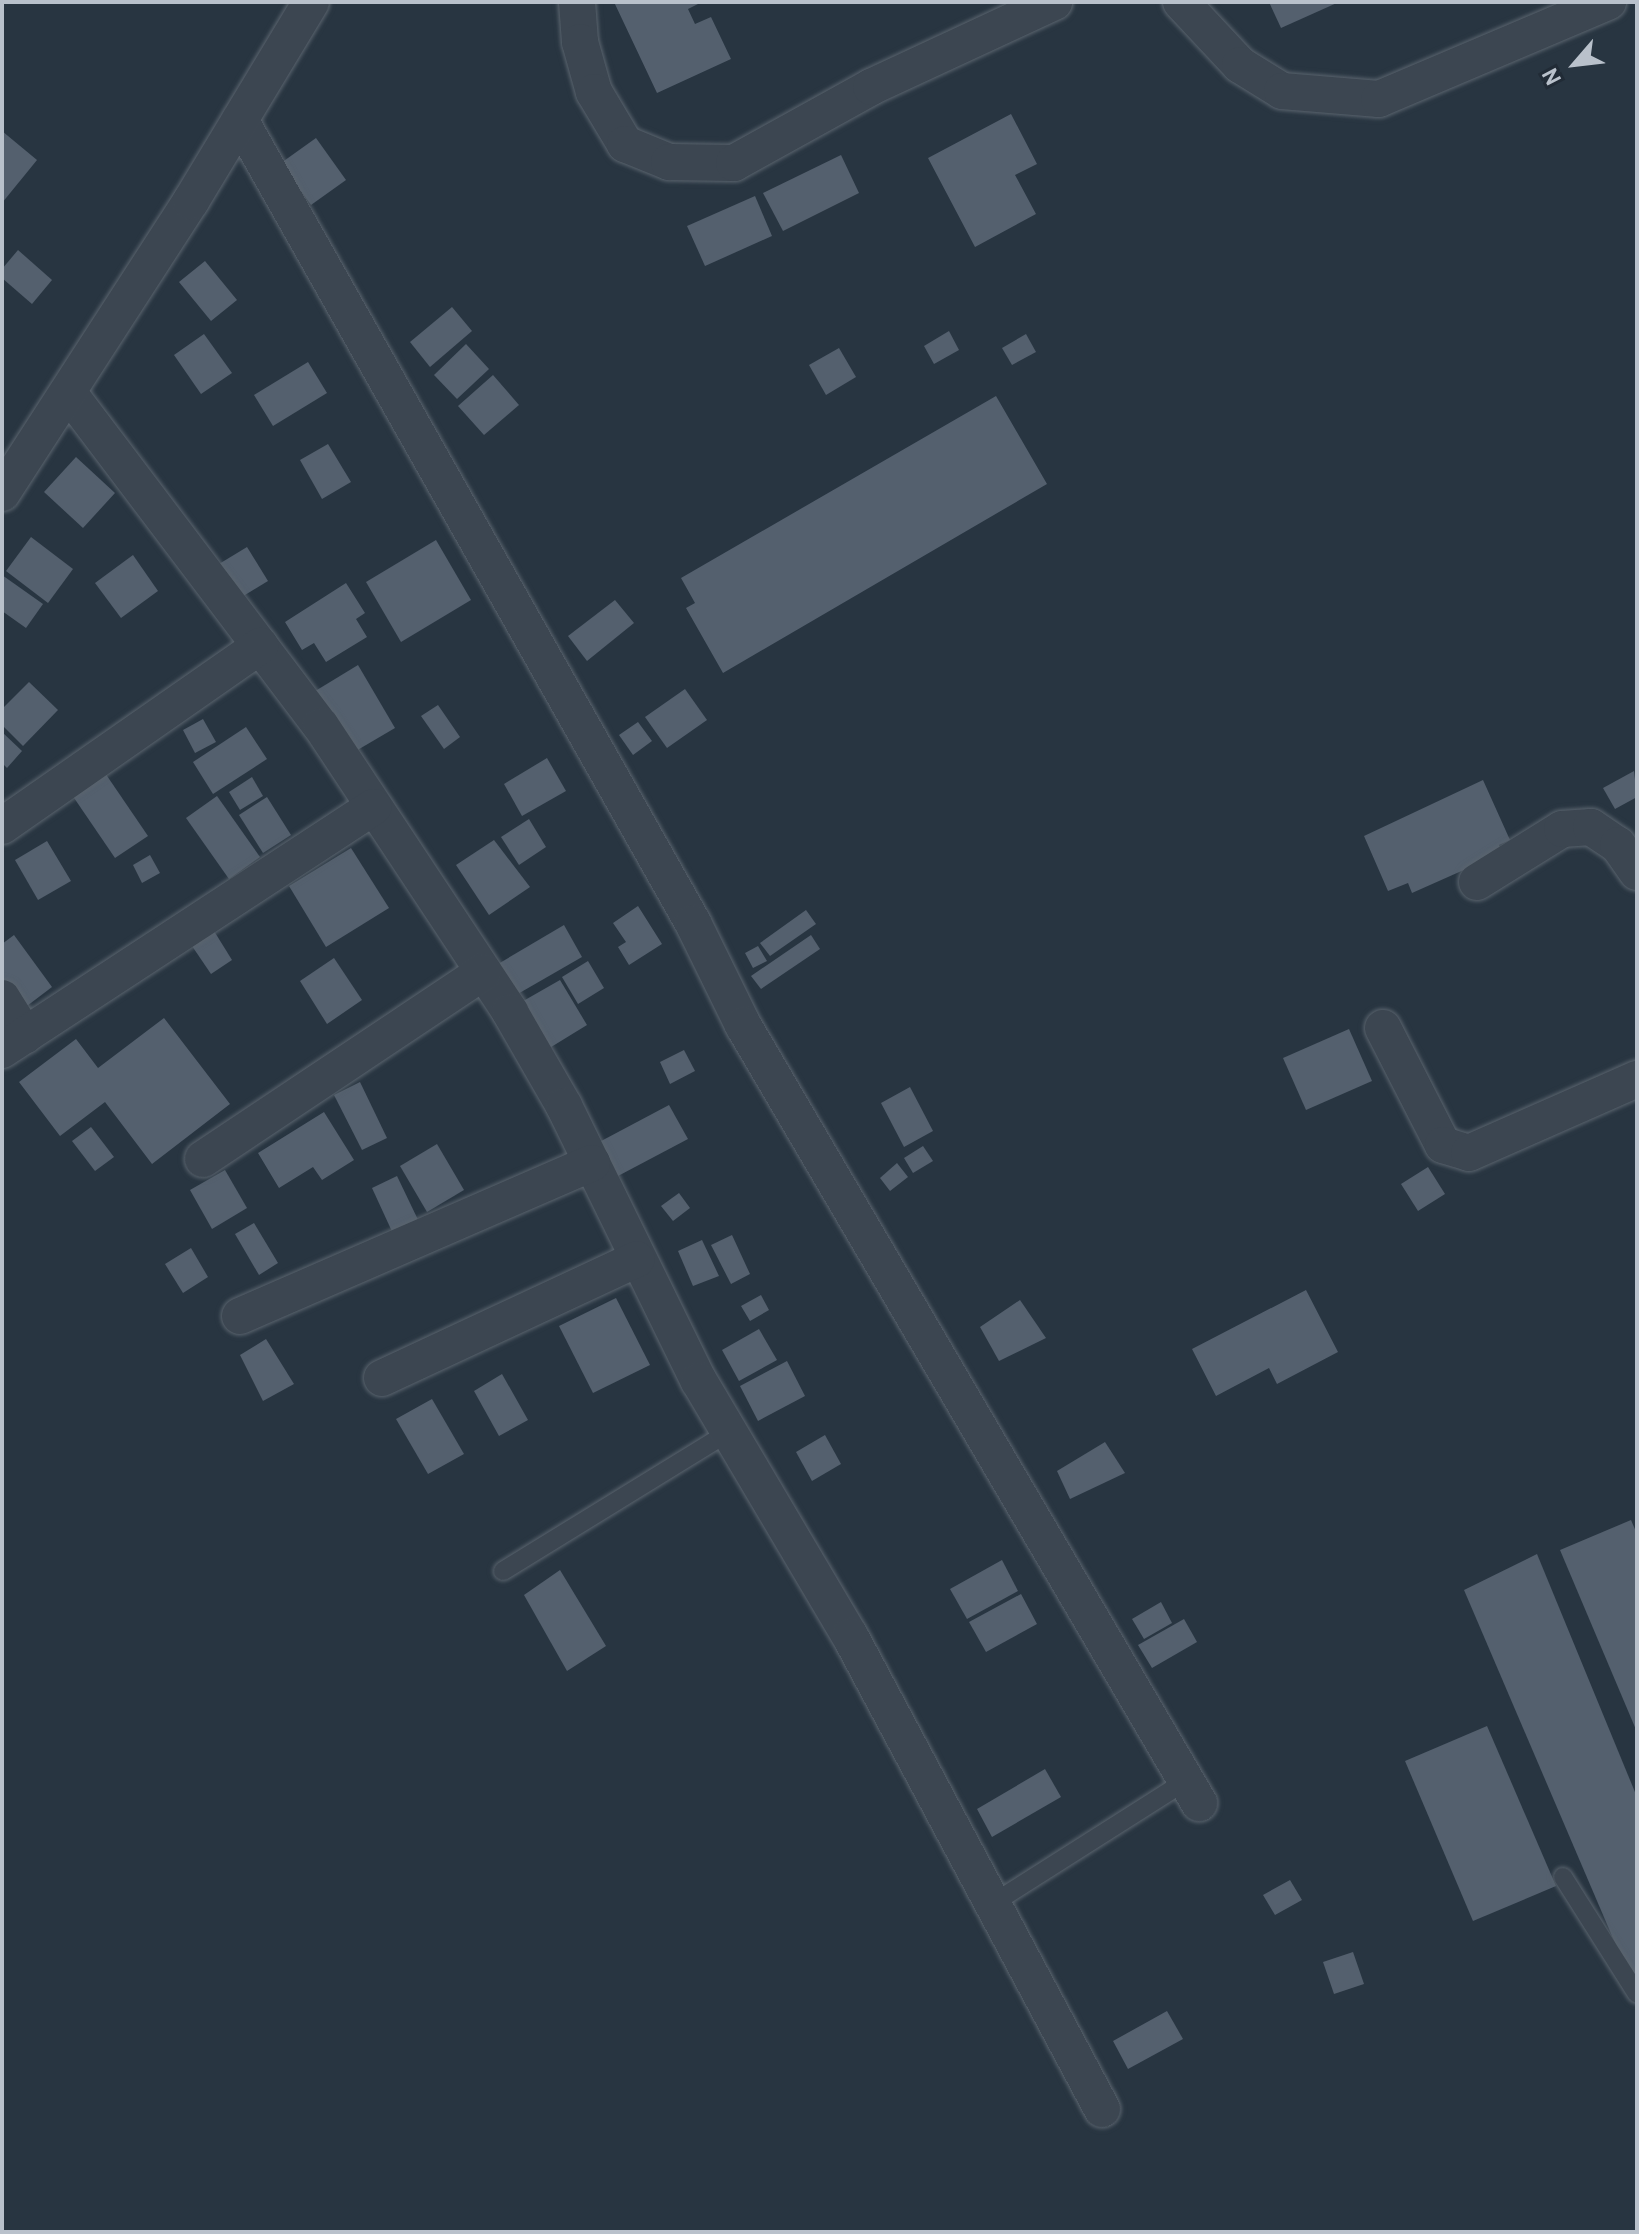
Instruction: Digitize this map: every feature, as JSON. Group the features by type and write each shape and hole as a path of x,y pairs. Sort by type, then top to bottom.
{"street":[{"path":"2,493 240,120 311,2"},
{"path":"577,2 580,42 594,92 625,144 669,162 734,163 871,87 1054,2"},
{"path":"1181,2 1240,65 1282,91 1379,99 1608,2"},
{"path":"240,120 693,923 743,1025 1192,1792"},
{"path":"68,392 260,646 374,807 483,972 556,1093 637,1259 729,1432 850,1636 1102,2109"},
{"path":"2,826 260,646"},
{"path":"2,998 14,1042 374,807"},
{"path":"1477,882 1562,829 1591,827 1618,845 1637,872"},
{"path":"203,1159 483,972"},
{"path":"1383,1028 1443,1145 1469,1153 1637,1079"},
{"path":"240,1316 592,1163"},
{"path":"382,1378 637,1259"}],"lane":[{"path":"503,1571 729,1432"},
{"path":"992,1904 1192,1792"},
{"path":"1563,1877 1637,1994"}],"building":[{"path":"614,2 702,2 688,9 695,24 711,17 731,59 657,93"},
{"path":"1269,2 1339,2 1281,28"},
{"path":"1011,114 1037,164 1015,175 1036,214 975,247 928,158"},
{"path":"2,131 37,160 2,203"},
{"path":"316,138 346,180 311,205 281,163"},
{"path":"841,155 859,193 783,231 763,193"},
{"path":"755,196 772,236 705,266 687,226"},
{"path":"18,250 52,280 32,304 2,278 2,269"},
{"path":"205,261 237,300 211,321 179,282"},
{"path":"452,307 472,331 430,367 410,342"},
{"path":"949,331 959,350 934,364 924,346"},
{"path":"204,334 232,373 201,394 174,355"},
{"path":"1026,334 1036,352 1012,365 1002,348"},
{"path":"466,344 489,369 457,399 434,375"},
{"path":"839,348 856,377 826,395 809,365"},
{"path":"308,362 327,393 273,426 254,395"},
{"path":"493,375 519,405 484,435 458,406"},
{"path":"996,396 1047,484 723,673 686,608 695,603 681,578"},
{"path":"328,444 351,482 322,499 300,460"},
{"path":"76,457 115,493 83,528 44,492"},
{"path":"31,537 73,569 48,603 6,571"},
{"path":"436,540 471,600 401,642 366,582"},
{"path":"247,547 268,581 240,598 219,564"},
{"path":"133,555 158,591 121,618 95,583"},
{"path":"2,575 43,604 26,628 2,611"},
{"path":"346,583 365,613 356,619 367,637 326,662 314,643 302,650 285,622"},
{"path":"615,600 634,623 587,661 568,636"},
{"path":"358,665 395,728 349,755 312,693"},
{"path":"29,682 58,710 23,746 2,725 2,709"},
{"path":"685,689 707,720 667,748 645,717"},
{"path":"438,705 460,737 444,749 421,716"},
{"path":"203,719 216,742 195,753 183,730"},
{"path":"638,722 652,741 633,755 619,735"},
{"path":"246,727 267,759 213,794 193,762"},
{"path":"2,732 22,751 7,768 2,763"},
{"path":"547,758 566,791 522,816 504,784"},
{"path":"103,770 148,836 115,858 70,792"},
{"path":"1634,771 1637,797 1615,809 1603,788"},
{"path":"252,777 263,796 240,810 229,792"},
{"path":"1483,780 1510,840 1499,845 1502,853 1412,893 1408,883 1388,891 1364,836"},
{"path":"217,796 260,857 229,879 186,818"},
{"path":"267,797 291,835 263,853 239,815"},
{"path":"529,819 546,847 519,865 501,837"},
{"path":"494,840 530,887 489,915 456,865"},
{"path":"47,841 71,881 38,900 15,860"},
{"path":"351,848 389,908 326,947 289,886"},
{"path":"150,855 160,873 142,883 133,865"},
{"path":"638,906 662,944 629,965 618,947 626,942 613,923"},
{"path":"806,910 816,924 770,956 760,943"},
{"path":"564,925 582,957 516,995 498,964"},
{"path":"214,931 232,960 211,974 192,946"},
{"path":"14,935 52,987 23,1009 2,980 2,944"},
{"path":"811,935 820,949 761,989 751,976"},
{"path":"758,946 767,961 753,968 745,953"},
{"path":"334,958 362,1000 327,1024 300,981"},
{"path":"588,961 604,988 578,1004 562,977"},
{"path":"560,980 587,1025 543,1052 511,1008"},
{"path":"164,1018 230,1104 152,1164 105,1102 60,1136 19,1082 76,1039 98,1068"},
{"path":"1349,1029 1372,1081 1306,1110 1283,1058"},
{"path":"684,1050 695,1071 670,1084 660,1062"},
{"path":"360,1082 387,1138 362,1150 334,1095"},
{"path":"910,1087 933,1131 904,1147 881,1103"},
{"path":"669,1105 688,1139 618,1176 588,1148"},
{"path":"324,1112 354,1160 322,1180 313,1167 279,1188 258,1153"},
{"path":"91,1127 114,1157 95,1171 72,1141"},
{"path":"437,1144 464,1190 427,1212 400,1166"},
{"path":"923,1146 933,1161 913,1173 904,1158"},
{"path":"897,1163 908,1177 890,1191 880,1178"},
{"path":"1428,1167 1445,1194 1418,1211 1401,1184"},
{"path":"225,1170 247,1208 212,1229 190,1190"},
{"path":"397,1176 421,1226 395,1238 372,1188"},
{"path":"679,1193 690,1208 673,1221 661,1206"},
{"path":"254,1223 278,1263 259,1275 235,1234"},
{"path":"732,1235 750,1274 731,1284 711,1245"},
{"path":"702,1240 719,1276 693,1286 678,1251"},
{"path":"191,1248 208,1277 183,1293 165,1264"},
{"path":"1306,1290 1338,1352 1277,1384 1269,1368 1216,1396 1192,1349"},
{"path":"761,1295 769,1310 750,1321 741,1306"},
{"path":"616,1298 650,1365 593,1393 559,1326"},
{"path":"1020,1300 1046,1338 999,1361 980,1327"},
{"path":"759,1329 777,1360 739,1381 722,1350"},
{"path":"266,1339 294,1384 263,1401 240,1355"},
{"path":"787,1361 805,1396 758,1421 740,1386"},
{"path":"502,1374 528,1420 499,1436 474,1391"},
{"path":"432,1399 464,1454 428,1474 396,1419"},
{"path":"825,1435 841,1464 812,1481 796,1452"},
{"path":"1105,1442 1125,1473 1070,1499 1057,1471"},
{"path":"1631,1520 1637,1534 1637,1732 1560,1550"},
{"path":"1537,1554 1637,1797 1637,1975 1630,1978 1464,1590"},
{"path":"1002,1560 1018,1591 967,1619 950,1589"},
{"path":"560,1570 606,1646 567,1671 524,1595"},
{"path":"1021,1594 1037,1624 986,1652 969,1622"},
{"path":"1161,1602 1172,1623 1144,1639 1132,1619"},
{"path":"1184,1619 1197,1642 1152,1668 1138,1645"},
{"path":"1487,1726 1556,1886 1473,1921 1405,1761"},
{"path":"1045,1769 1061,1797 992,1837 977,1809"},
{"path":"1290,1880 1302,1900 1275,1915 1263,1895"},
{"path":"1353,1952 1364,1984 1334,1994 1323,1962"},
{"path":"1167,2011 1183,2039 1128,2069 1113,2041"}]}
